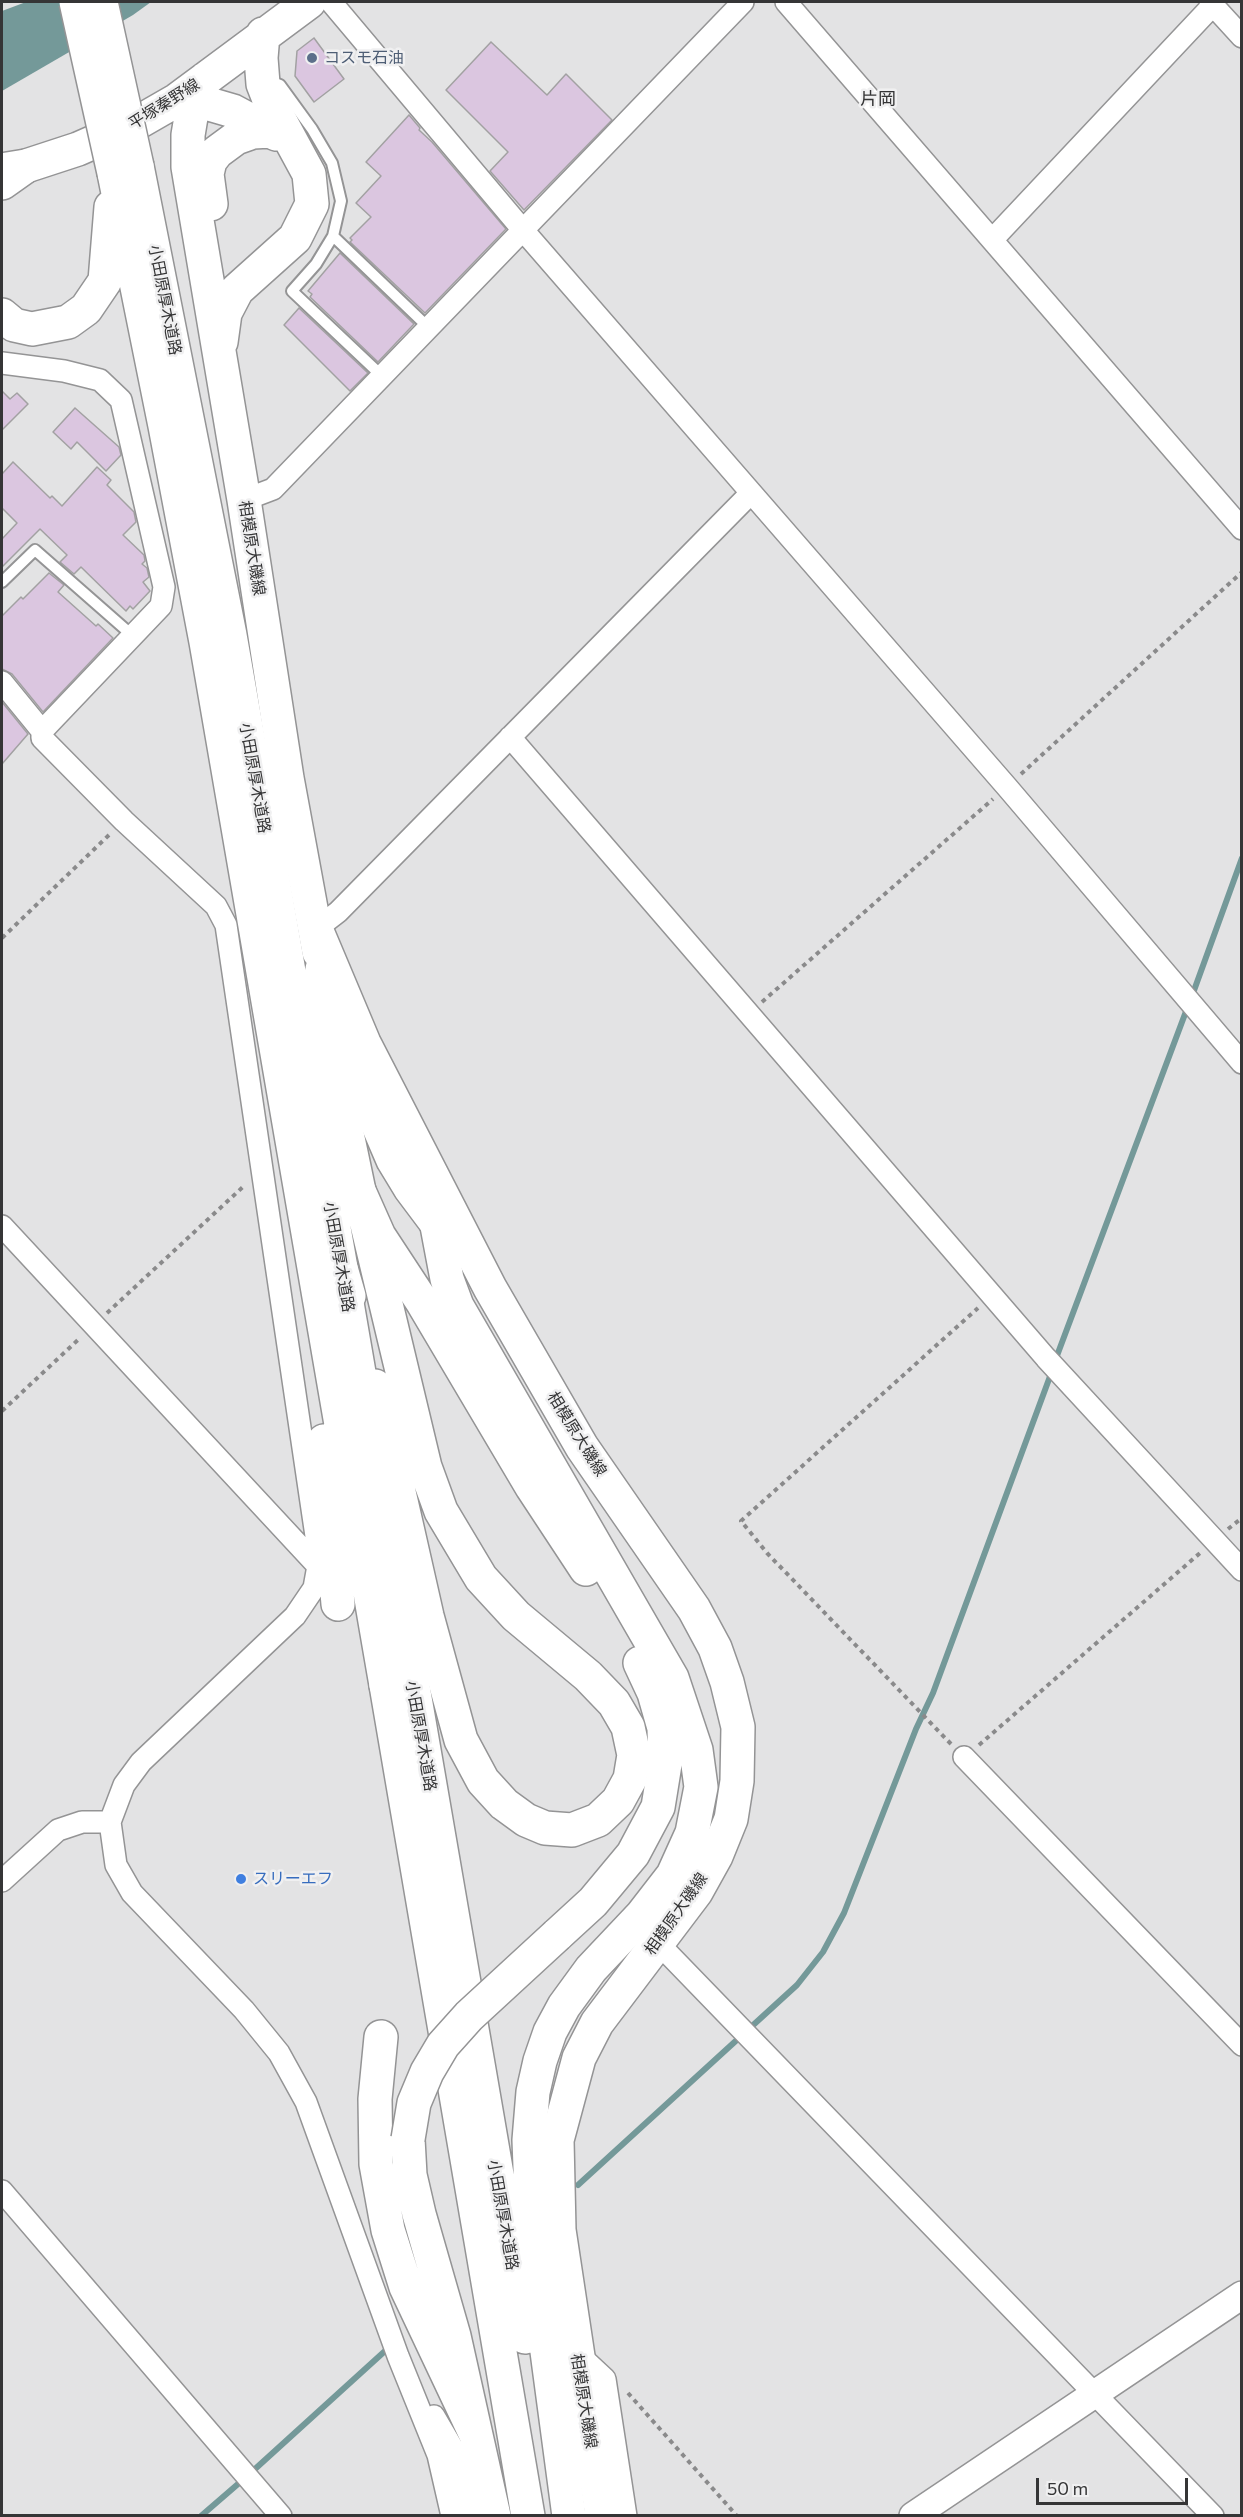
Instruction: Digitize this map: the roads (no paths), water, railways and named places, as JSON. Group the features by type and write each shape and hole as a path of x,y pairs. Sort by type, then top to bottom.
{"main road":[{"name":"小田原厚木道路","path":"76,2 126,169"},
{"name":"小田原厚木道路","path":"101,2 126,169 230,635 327,1271 386,1685 528,2516"},
{"name":"平塚秦野線","path":"10,173 78,149 137,123 192,93 263,34 309,2"},
{"path":"218,356 225,313 237,290 295,238 312,204 309,174 283,140 263,84 261,58 263,34"},
{"path":"188,167 192,93 232,111 283,140"},
{"path":"137,123 170,138 177,144 188,167"},
{"path":"207,288 216,257 207,174 210,161 217,152 236,138 253,132 283,140"},
{"name":"相模原大磯線","path":"188,167 244,500 287,778 322,969 346,1052 393,1160 437,1226 490,1288"},
{"path":"2,315 14,325 32,329 68,322 86,309 105,281 126,169"},
{"name":"相模原大磯線","path":"316,929 364,1043 490,1288 582,1447 694,1609 715,1648 727,1682 738,1727 737,1781 730,1819 716,1856 696,1892 597,2023 579,2058 557,2140 559,2230 602,2516"},
{"path":"322,969 325,1017 332,1061 359,1191 425,1467 441,1511 481,1578 516,1616 588,1676 614,1703 628,1727 634,1755 630,1779 618,1802 598,1820 572,1830 545,1828 526,1820 504,1804 483,1781 461,1740 427,1616 371,1373 327,1271"},
{"path":"364,1043 383,1099 433,1199 447,1279 457,1306 672,1678 696,1750 701,1787 692,1833 673,1875 642,1915 591,1969 564,2006 547,2042 534,2092 529,2140 531,2194 540,2299 569,2516"},
{"path":"359,1191 379,1236 423,1303 532,1487 592,1578 633,1649 654,1693 664,1728 665,1764 658,1807 633,1854 593,1902 491,1995 443,2044 427,2072 414,2103 408,2139 410,2175 448,2313 494,2516"},
{"name":"小田原厚木道路","path":"327,1271 557,2516"},
{"path":"327,1271 319,1390 338,1604"},
{"path":"381,2037 375,2099 376,2164 388,2230 406,2287 476,2435"}],"street":[{"path":"331,2 522,229 1007,787 1242,1063"},
{"path":"244,500 273,489 743,2"},
{"path":"786,2 1242,529"},
{"path":"992,240 1212,3 1242,37"},
{"path":"2,363 64,371 100,381 121,400 164,588 160,606 42,731"},
{"path":"316,929 338,912 751,493"},
{"path":"2,682 42,731 42,738 124,821 216,906 226,925 316,1536 318,1566 314,1588 295,1616 141,1762 124,1785 110,1822 116,1865 132,1893 244,2010 279,2053 306,2102 398,2356 438,2455 452,2516"},
{"path":"510,737 991,1296 1242,1570"},
{"path":"2,1226 318,1566"},
{"path":"964,1757 1242,2045"},
{"path":"2,1881 58,1830 82,1822 110,1822"},
{"path":"657,1942 1213,2516"},
{"path":"5,2203 281,2516"},
{"path":"913,2516 1242,2295"},
{"path":"576,2351 605,2379 626,2516"},
{"path":"398,2356 455,2452 471,2516"}],"lane":[{"path":"263,84 274,81 280,85 312,129 332,164 341,201 333,237 316,264 292,291 382,376"},
{"path":"333,237 428,327"},
{"path":"2,582 35,550 133,636"}],"water":[{"path":"26,2 151,2 133,15 2,91 2,11"}],"waterway":[{"path":"1192,996 1242,858"},
{"path":"1055,1361 1188,1006"},
{"path":"578,2185 797,1985 823,1952 844,1913 916,1729 933,1693 1052,1371"},
{"path":"255,2469 385,2351"},
{"path":"201,2516 238,2484"}],"place":[{"name":"コスモ石油","path":"312,58"},
{"name":"スリーエフ","path":"241,1879"}],"district":[{"name":"片岡","path":"878,99"}]}
